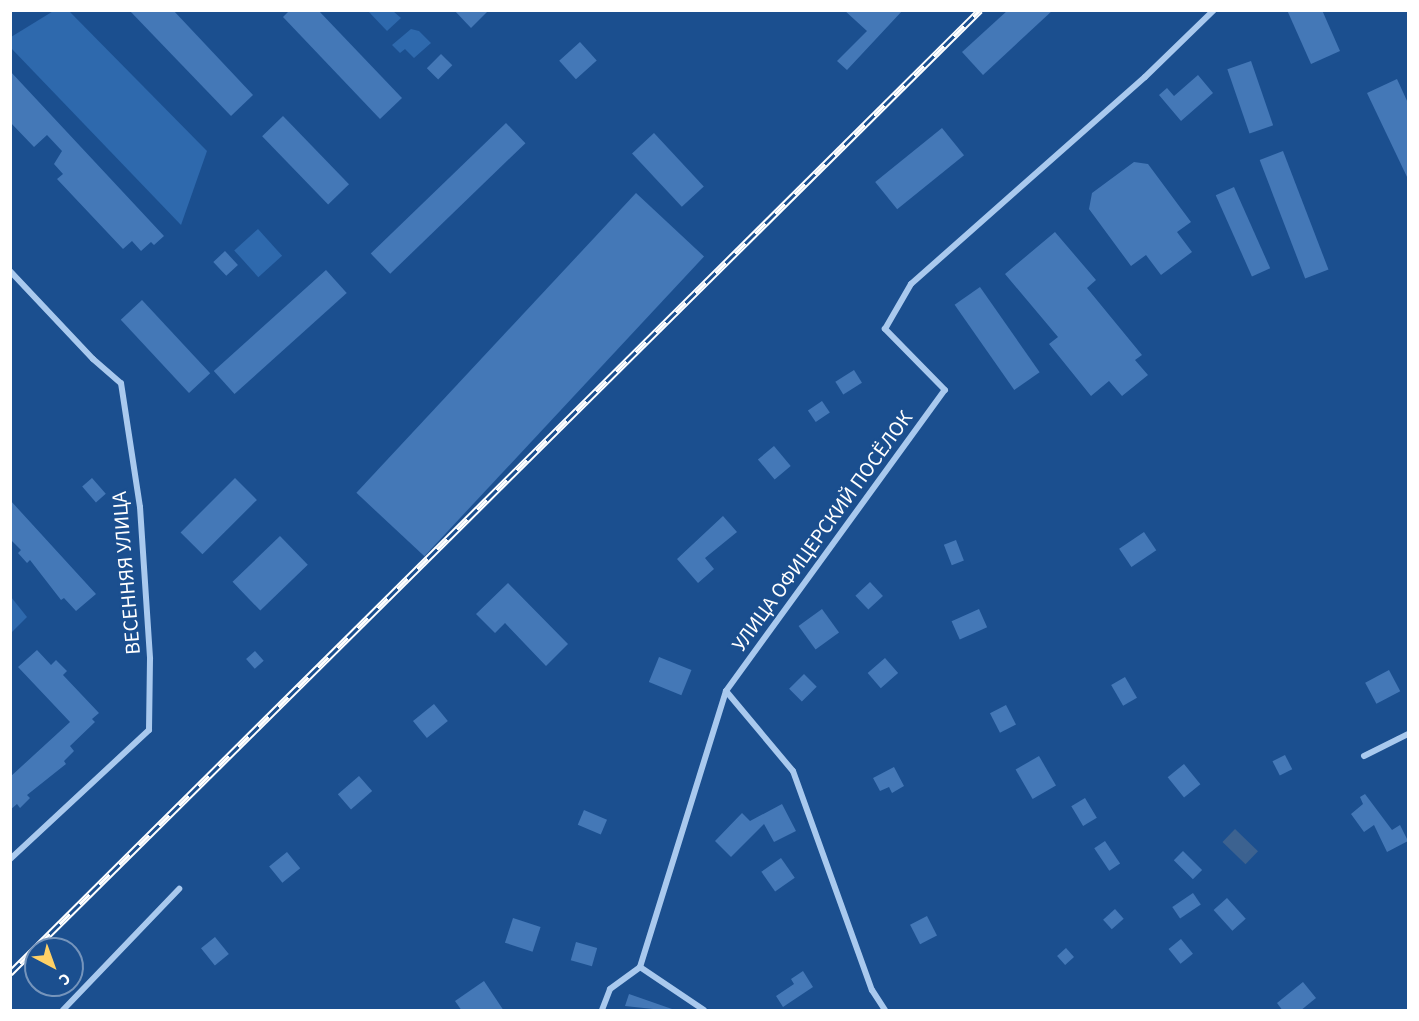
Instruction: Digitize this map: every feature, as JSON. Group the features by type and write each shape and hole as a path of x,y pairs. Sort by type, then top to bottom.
{"street":[{"name":"УЛИЦА ОФИЦЕРСКИЙ ПОСЁЛОК","path":"640,967 726,691 945,390 885,329 911,284 1145,77 1214,10"},
{"name":"ВЕСЕННЯЯ УЛИЦА","path":"10,271 93,359 121,383 140,507 150,659 149,730 10,859"},
{"path":"726,691 792,771 872,990 885,1011"},
{"path":"1364,756 1408,734"},
{"path":"63,1011 179,889"},
{"path":"602,1011 610,989 640,967 704,1011"}],"shaded area":[{"path":"55,10 69,11 207,151 181,225 11,48 11,37"},
{"path":"368,11 393,11 401,18 387,31"},
{"path":"411,29 419,31 431,43 414,58 405,49 400,53 392,45"},
{"path":"258,229 282,256 258,277 234,250"},
{"path":"11,597 27,617 10,633"},
{"path":"1235,829 1258,851 1246,864 1222,842"}],"building":[{"path":"129,10 173,10 253,95 231,116"},
{"path":"290,10 318,10 402,98 380,119 283,17"},
{"path":"454,10 489,10 471,28"},
{"path":"844,10 903,10 847,70 837,61 867,31"},
{"path":"1008,10 1053,10 983,75 962,52"},
{"path":"1287,10 1322,10 1340,51 1311,64"},
{"path":"580,42 597,61 576,79 559,61"},
{"path":"441,54 452,65 438,79 427,68"},
{"path":"1251,61 1273,125 1250,133 1227,69"},
{"path":"10,71 164,236 154,245 151,242 141,251 132,241 123,249 57,179 63,174 54,164 62,151 47,135 34,147 10,122"},
{"path":"1198,75 1213,93 1181,121 1159,95 1167,88 1174,96"},
{"path":"1397,79 1408,103 1408,179 1367,93"},
{"path":"283,116 349,184 328,204 262,136"},
{"path":"506,123 525,143 390,274 371,254"},
{"path":"942,128 964,155 897,209 875,182"},
{"path":"654,133 704,186 682,207 632,153"},
{"path":"1283,151 1329,270 1305,279 1260,160"},
{"path":"1134,162 1148,164 1191,222 1177,232 1192,252 1161,275 1146,255 1131,266 1089,209 1092,193"},
{"path":"1234,187 1270,268 1252,276 1216,195"},
{"path":"636,193 704,256 424,556 356,493"},
{"path":"1055,232 1096,280 1087,288 1142,355 1135,360 1148,375 1122,396 1109,381 1091,396 1049,344 1058,337 1005,274"},
{"path":"225,251 238,265 226,276 213,262"},
{"path":"326,270 347,293 235,394 214,371"},
{"path":"980,287 1040,372 1014,390 955,305"},
{"path":"142,300 210,373 189,393 121,320"},
{"path":"854,370 862,383 843,394 835,382"},
{"path":"822,401 830,413 816,422 808,411"},
{"path":"774,446 791,466 775,479 758,459"},
{"path":"92,478 106,494 96,502 82,487"},
{"path":"235,478 257,500 202,554 181,532"},
{"path":"10,500 96,594 76,611 64,598 61,600 30,560 27,563 18,553 21,550 10,539"},
{"path":"723,516 737,532 705,558 714,569 698,583 677,559"},
{"path":"1144,532 1156,550 1131,567 1119,549"},
{"path":"280,536 308,565 260,611 233,582"},
{"path":"956,540 964,561 952,565 944,545"},
{"path":"870,582 883,596 868,610 855,596"},
{"path":"508,583 568,644 546,666 505,623 495,633 476,614"},
{"path":"822,609 839,632 816,650 799,626"},
{"path":"979,609 987,627 960,639 952,621"},
{"path":"37,650 51,665 56,660 67,671 63,675 99,713 92,719 95,722 70,746 74,751 64,761 66,764 27,795 30,798 20,808 17,804 10,810 10,777 70,722 18,667"},
{"path":"255,651 264,661 255,669 246,659"},
{"path":"659,657 691,670 681,695 649,682"},
{"path":"885,658 898,673 881,688 868,673"},
{"path":"1389,670 1400,691 1376,704 1365,683"},
{"path":"804,674 817,687 802,702 789,689"},
{"path":"1125,677 1137,698 1123,706 1111,685"},
{"path":"434,704 448,721 427,738 413,721"},
{"path":"1006,705 1016,725 1000,733 990,713"},
{"path":"1285,755 1292,769 1280,776 1273,761"},
{"path":"1039,756 1056,785 1033,799 1016,770"},
{"path":"1184,764 1200,784 1184,797 1168,777"},
{"path":"894,767 904,786 892,793 889,787 880,791 873,778"},
{"path":"359,776 372,791 351,809 338,794"},
{"path":"1365,794 1392,830 1400,825 1408,841 1387,852 1374,825 1364,832 1351,814 1363,804 1360,797"},
{"path":"1085,798 1097,818 1083,826 1071,806"},
{"path":"782,804 796,831 774,842 764,824 731,857 715,841 742,813 750,821"},
{"path":"584,810 607,820 601,834 578,825"},
{"path":"1105,841 1120,863 1109,871 1094,848"},
{"path":"1183,851 1202,870 1193,879 1174,860"},
{"path":"287,852 300,868 282,883 269,866"},
{"path":"781,858 795,878 775,891 761,872"},
{"path":"1193,893 1201,905 1180,919 1172,907"},
{"path":"1227,898 1246,919 1232,931 1214,910"},
{"path":"1115,909 1124,919 1112,929 1103,920"},
{"path":"927,916 937,936 920,944 910,925"},
{"path":"513,918 541,927 533,952 505,943"},
{"path":"215,937 229,954 215,965 201,948"},
{"path":"1181,939 1193,954 1181,964 1169,949"},
{"path":"576,942 597,948 592,966 571,960"},
{"path":"1066,948 1074,957 1065,965 1057,956"},
{"path":"803,971 813,987 783,1007 776,996 794,984 791,979"},
{"path":"484,981 504,1011 462,1011 455,1001"},
{"path":"1303,982 1316,998 1300,1011 1283,1011 1277,1003"},
{"path":"629,994 672,1009 672,1011 625,1006"}],"railway":[{"path":"10,973 980,10"}]}
